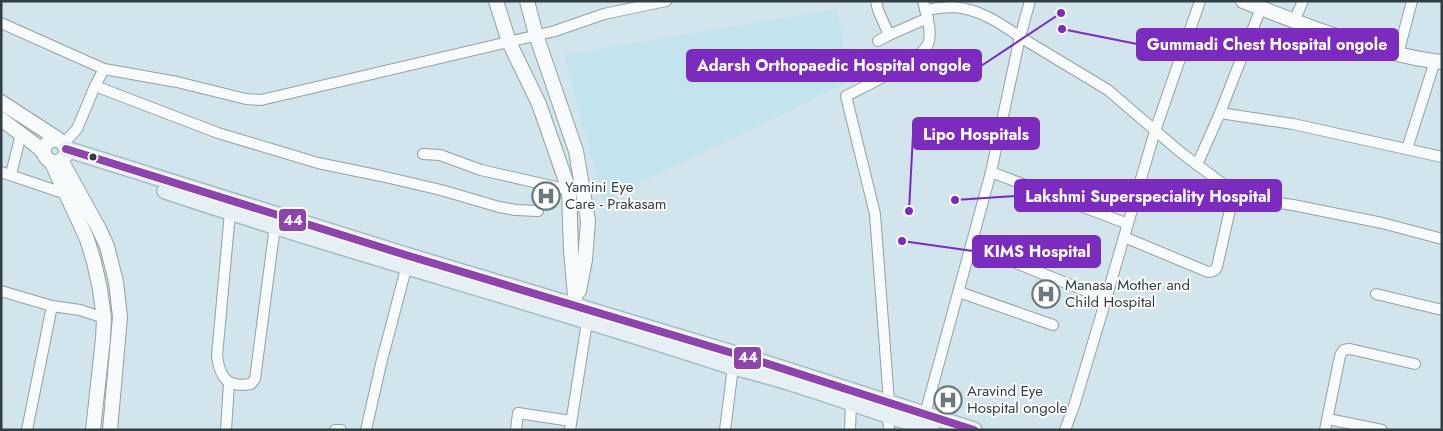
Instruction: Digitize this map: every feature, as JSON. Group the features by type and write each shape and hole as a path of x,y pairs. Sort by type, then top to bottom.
{"main road":[{"path":"58,152 230,212 348,248 407,262"},
{"path":"58,152 407,262 821,387 888,416 925,414 974,430"},
{"path":"582,315 732,367 821,387 851,403 932,430"}],"street":[{"path":"496,1 509,42 539,104 569,190 571,251 582,315"},
{"path":"516,430 518,413 570,426 582,315 588,221 576,151 536,35 527,1"},
{"path":"1,23 104,69 177,82 246,99 261,100 555,31 604,14 616,6 666,1"},
{"path":"876,1 889,34"},
{"path":"925,414 991,172 1020,37 1030,1"},
{"path":"1065,430 1074,406 1155,131 1200,1"},
{"path":"1243,1 1336,36 1398,54 1438,62 1407,149"},
{"path":"1294,21 1303,1"},
{"path":"1398,54 1412,1"},
{"path":"878,41 925,10 953,7 973,11 992,19 1108,90 1155,131 1234,192 1251,199 1349,216 1442,239"},
{"path":"1197,165 1220,113 1261,8"},
{"path":"888,416 875,214 846,96 907,63 922,52 929,43 930,36 925,10"},
{"path":"58,152 77,129 104,69"},
{"path":"96,86 218,133 318,163 441,190 499,207 538,211"},
{"path":"1,102 58,152 107,246 116,282 120,317 110,430"},
{"path":"1220,113 1293,124 1442,157"},
{"path":"4,120 21,134 58,152"},
{"path":"21,134 6,173 66,194"},
{"path":"58,152 66,194 76,212 94,262 104,318 93,430"},
{"path":"423,154 440,155 481,170 569,190"},
{"path":"991,172 1128,224"},
{"path":"1124,237 1212,272 1217,267 1234,192"},
{"path":"230,212 217,356 218,366 222,375 229,383 246,385 251,384 255,379 275,226"},
{"path":"971,245 1106,299"},
{"path":"366,430 407,262"},
{"path":"1,292 52,306 80,310 104,318"},
{"path":"959,292 1053,325"},
{"path":"1376,294 1442,310"},
{"path":"26,430 52,306"},
{"path":"1326,430 1342,351 1350,349 1415,364"},
{"path":"725,430 732,367"},
{"path":"226,430 229,383"},
{"path":"850,430 851,403"},
{"path":"1328,419 1382,430"},
{"path":"335,430 341,430"}],"shaded area":[{"path":"837,9 850,81 603,201 564,55"}],"transit line":[{"name":"44","path":"66,149 409,256 759,361 974,430"}],"place":[{"name":"Adarsh Orthopaedic Hospital ongole","path":"1061,13"},
{"name":"Gummadi Chest Hospital ongole","path":"1062,29"},
{"name":"Yamini Eye Care - Prakasam","path":"546,196"},
{"name":"Lakshmi Superspeciality Hospital","path":"955,200"},
{"name":"Lipo Hospitals","path":"909,211"},
{"name":"KIMS Hospital","path":"902,241"},
{"name":"Manasa Mother and Child Hospital","path":"1046,294"},
{"name":"Aravind Eye Hospital ongole","path":"948,400"}]}
